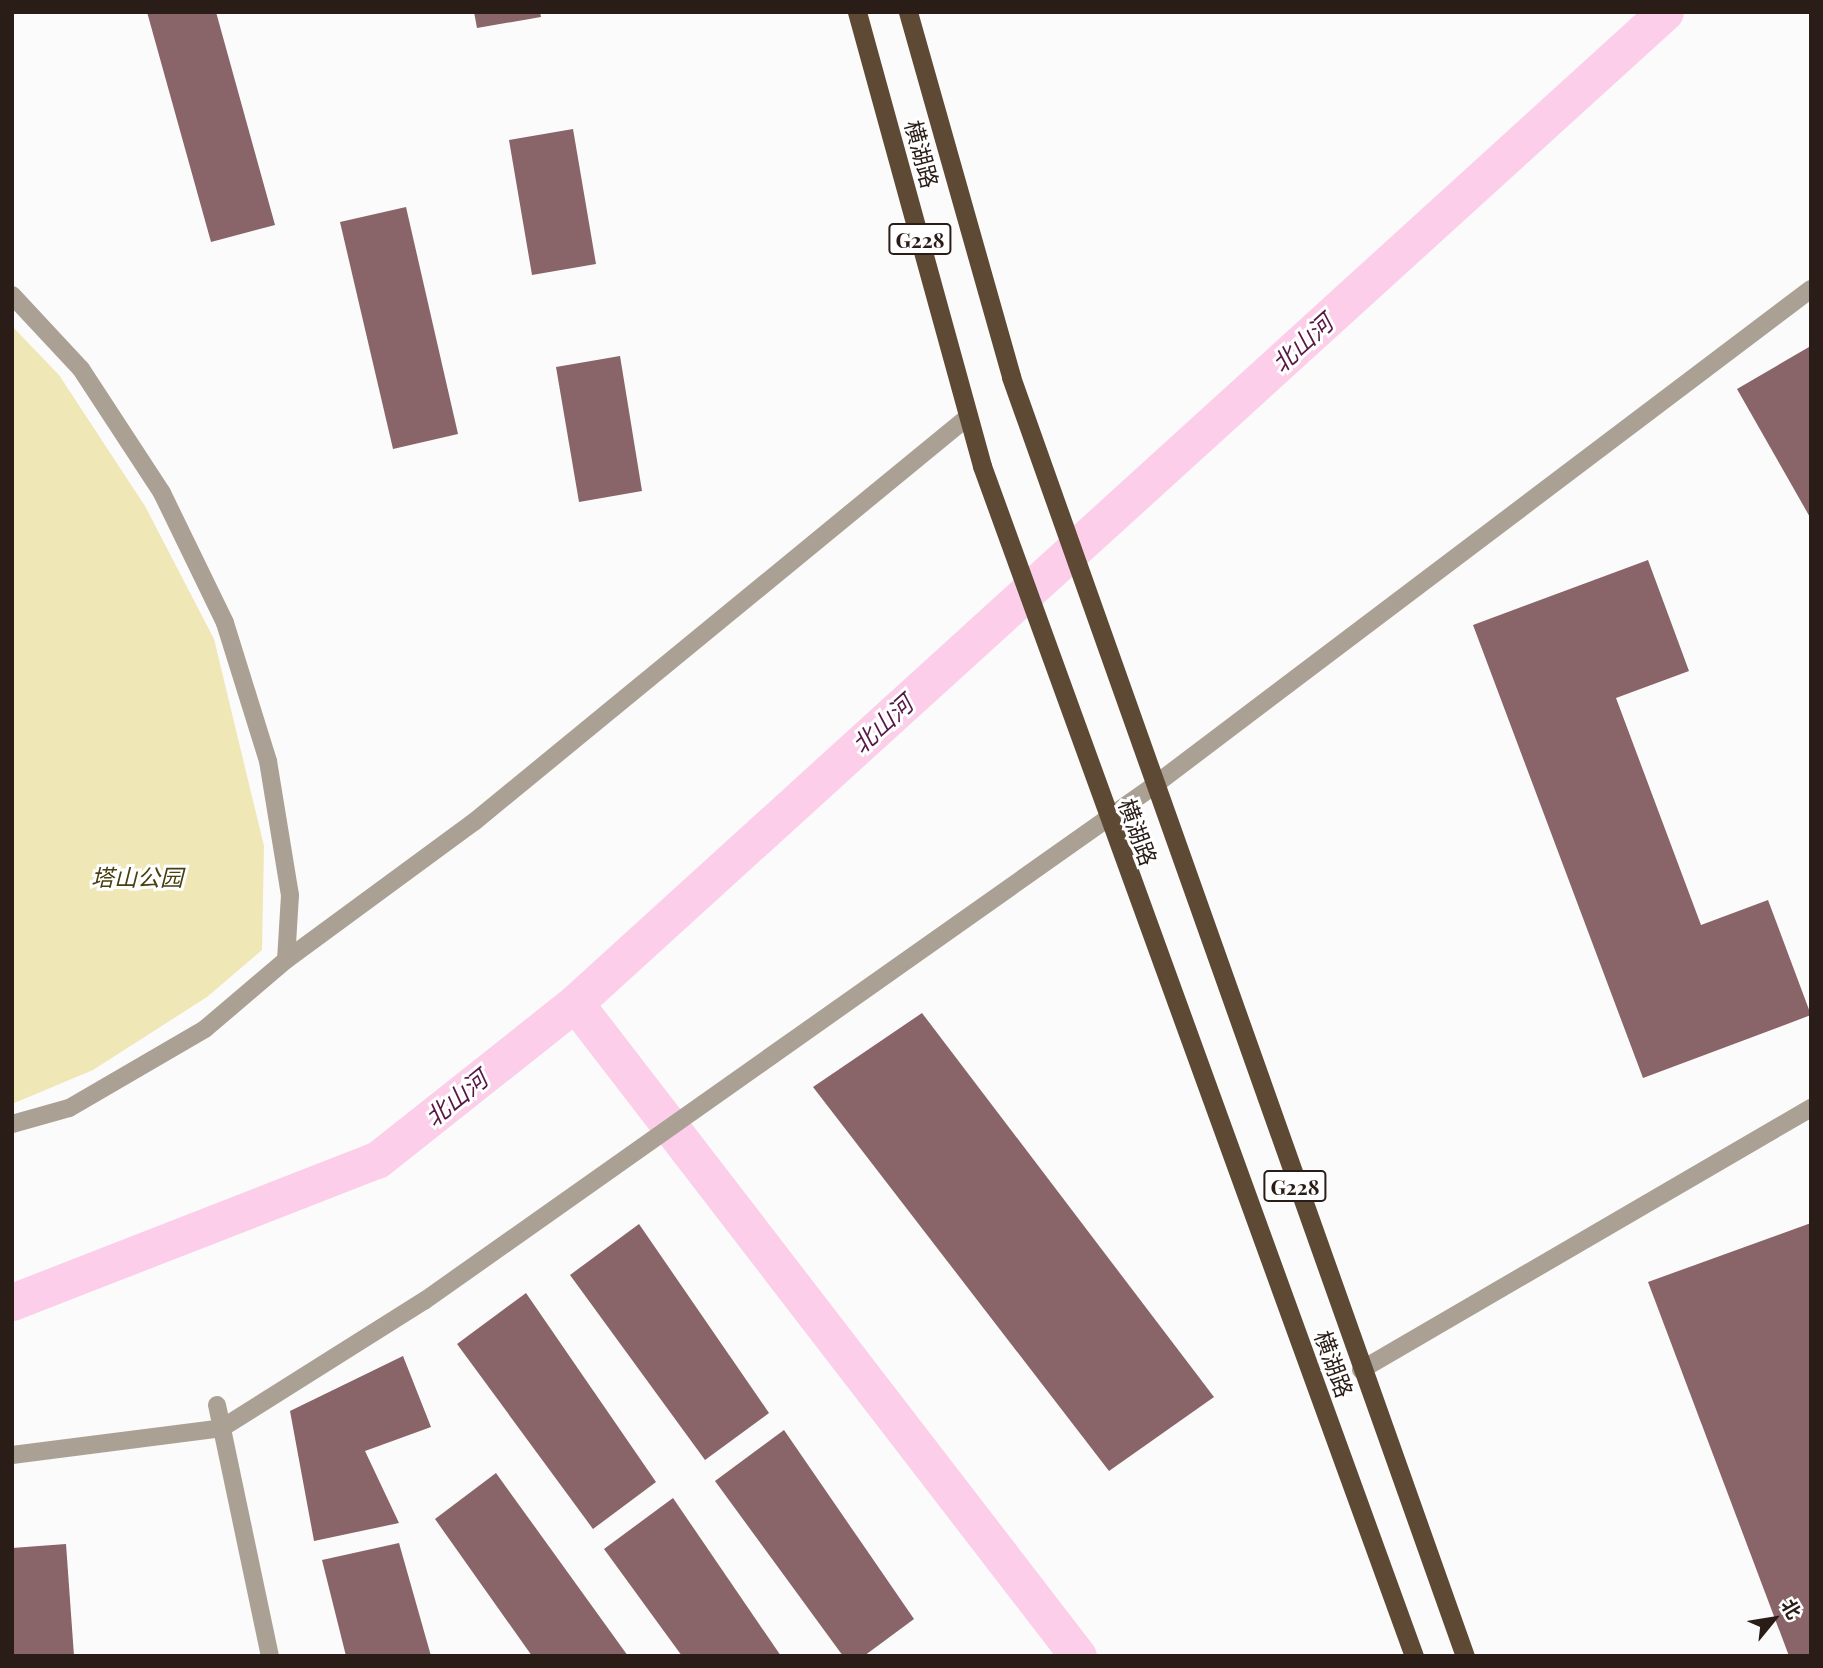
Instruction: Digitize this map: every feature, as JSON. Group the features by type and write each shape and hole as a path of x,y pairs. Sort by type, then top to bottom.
{"highway":[{"name":"横湖路","path":"858,12 982,466 1108,822 1414,1656"},
{"name":"横湖路","path":"908,12 1011,377 1130,715 1152,787 1465,1656"}],"street":[{"path":"12,1455 222,1428 424,1301 730,1083 1108,822 1811,289"},
{"path":"12,295 81,369 155,482 225,623 268,761 290,895 286,960"},
{"path":"12,1124 69,1108 131,1076 205,1029 286,960 474,822 969,416"},
{"path":"1361,1370 1811,1108"},
{"path":"217,1405 270,1656"}],"green space":[{"name":"塔山公园","path":"12,326 59,375 145,506 214,639 264,846 262,950 207,997 93,1070 12,1104"}],"building":[{"path":"147,12 216,12 275,225 211,242"},
{"path":"474,12 540,12 541,17 477,28"},
{"path":"573,129 596,264 532,275 509,140"},
{"path":"406,207 458,434 393,449 340,222"},
{"path":"1809,347 1811,350 1811,519 1737,389"},
{"path":"620,356 642,491 579,502 556,367"},
{"path":"1648,560 1689,671 1616,698 1701,925 1768,900 1811,1015 1643,1078 1473,625"},
{"path":"922,1013 1214,1397 1109,1471 813,1087"},
{"path":"1811,1223 1811,1656 1789,1656 1648,1282"},
{"path":"639,1224 769,1413 705,1460 570,1275"},
{"path":"526,1293 656,1482 593,1529 457,1344"},
{"path":"403,1356 431,1427 365,1451 399,1523 314,1541 290,1411"},
{"path":"784,1430 914,1619 864,1656 843,1656 715,1481"},
{"path":"496,1473 628,1656 532,1656 435,1519"},
{"path":"673,1498 781,1656 682,1656 604,1549"},
{"path":"399,1543 431,1656 346,1656 322,1560"},
{"path":"66,1544 74,1656 12,1656 12,1548"}],"waterway":[{"name":"北山河","path":"12,1302 377,1160 575,1003 1665,12"},
{"path":"575,1003 1078,1656"}]}
